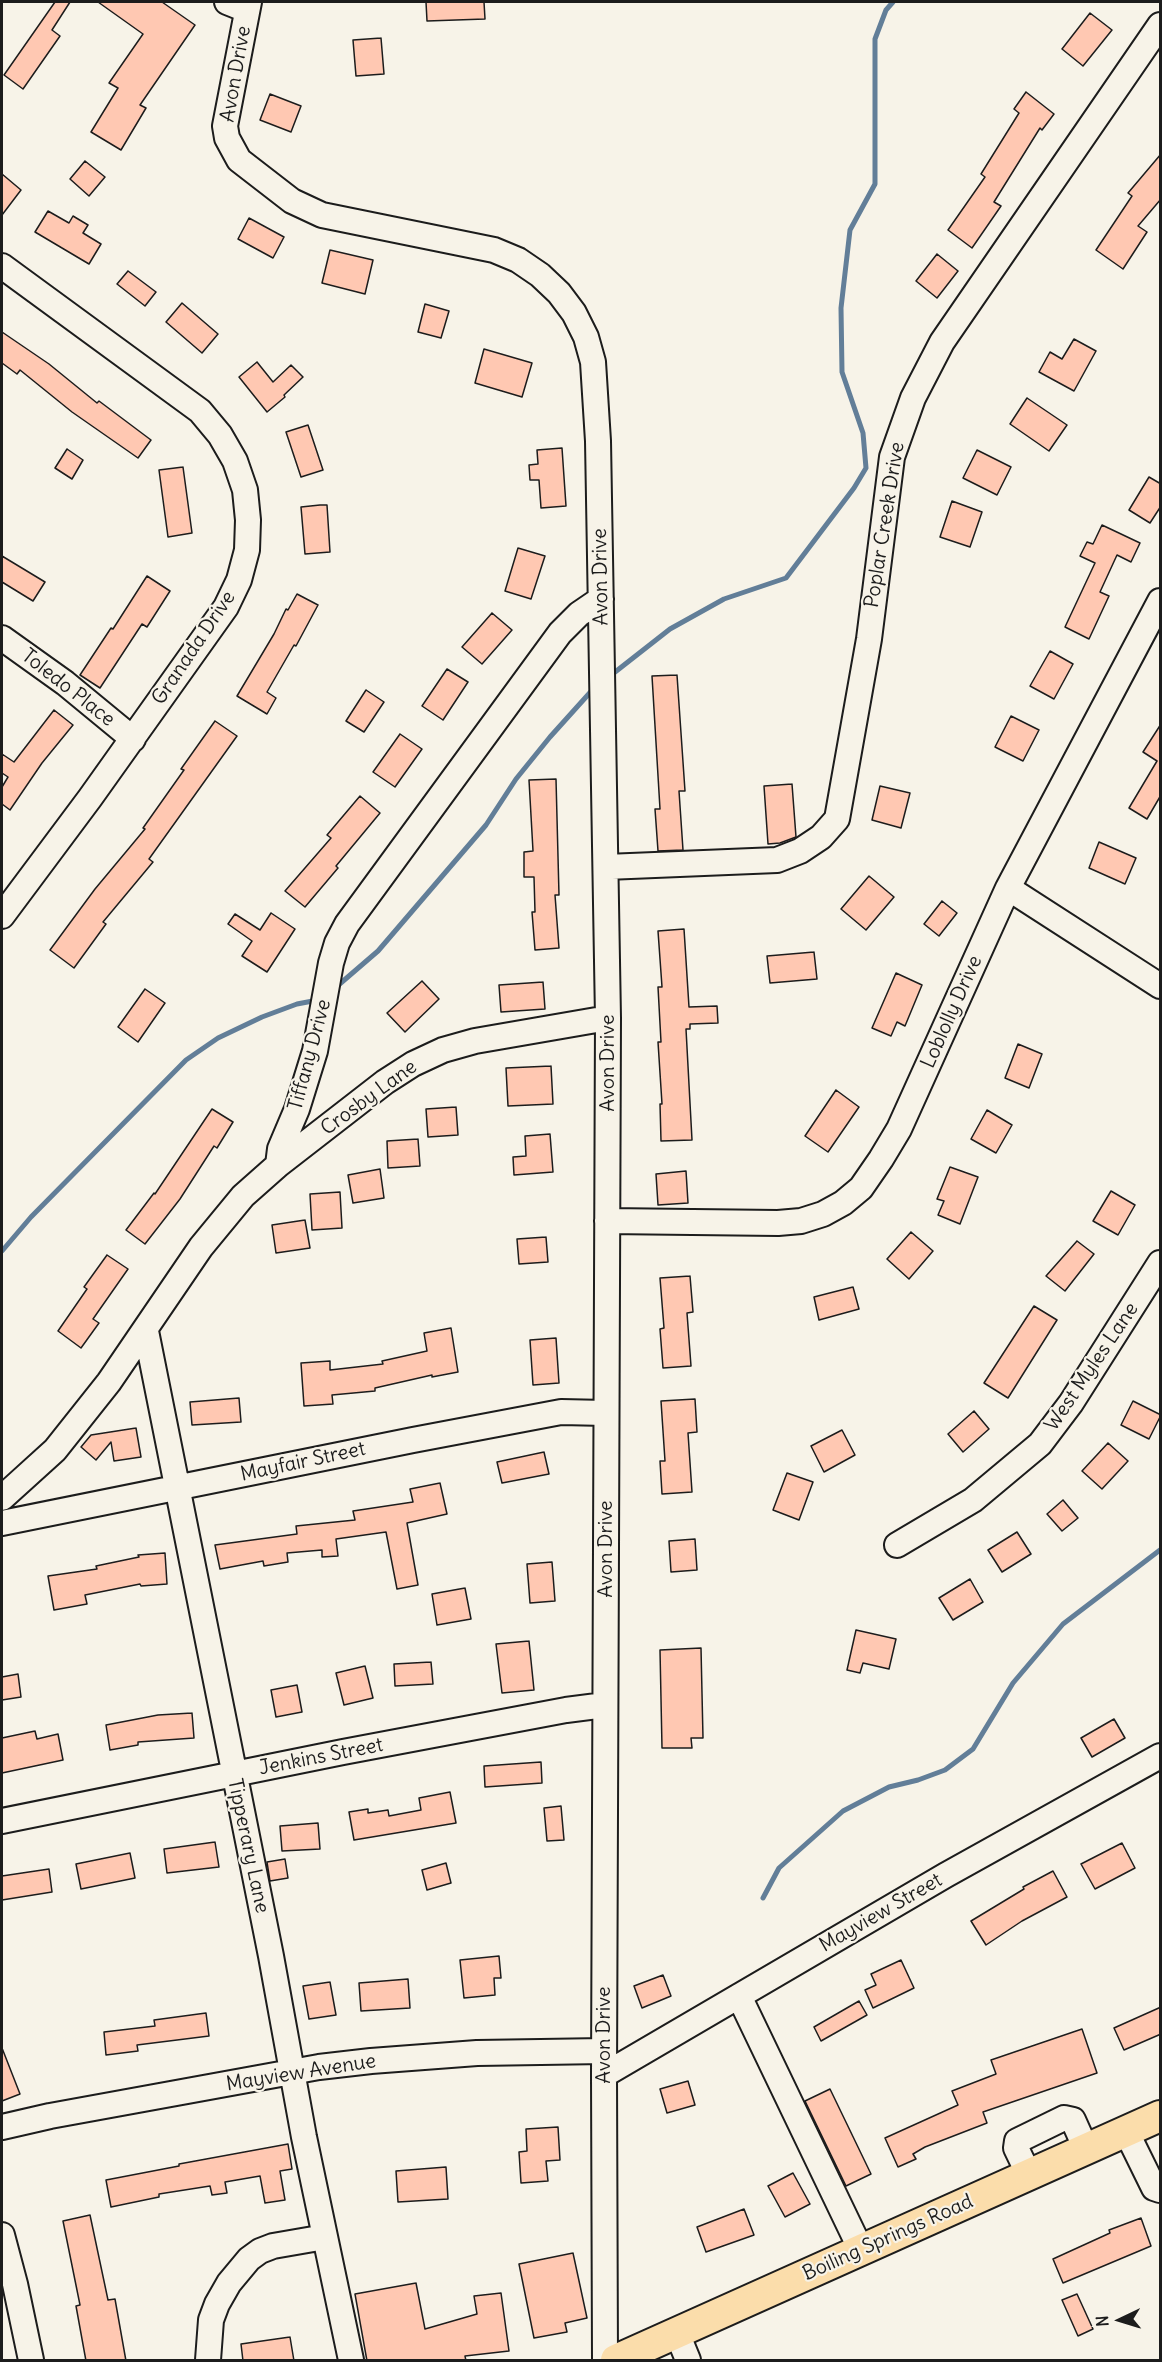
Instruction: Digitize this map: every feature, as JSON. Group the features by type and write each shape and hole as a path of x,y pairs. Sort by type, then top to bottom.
{"main road":[{"name":"Boiling Springs Road","path":"616,2361 1161,2115"}],"street":[{"name":"Avon Drive","path":"241,4 225,126 227,138 239,160 292,201 322,215 494,250 518,260 540,275 559,293 574,314 593,362 596,388 601,599 608,1018 605,2361"},
{"name":"Poplar Creek Drive","path":"606,867 777,860 800,851 821,837 837,819 868,639 892,457 913,398 942,342 1161,25"},
{"name":"Granada Drive","path":"2,267 200,411 220,435 230,452 244,490 248,520 247,540 239,580 226,607 133,739 2,916"},
{"name":"Tiffany Drive","path":"278,1165 280,1149 297,1109 315,1051 331,963 337,943 347,924 560,633 579,614 601,599"},
{"name":"Loblolly Drive","path":"608,1221 778,1223 812,1217 843,1203 861,1188 899,1129 1008,888 1161,601"},
{"name":"Toledo Place","path":"2,638 65,683 133,739"},
{"path":"1008,888 1161,986"},
{"name":"Crosby Lane","path":"278,1165 385,1082 413,1064 443,1050 475,1041 608,1018"},
{"path":"2,1498 55,1450 146,1331 201,1247 243,1196 278,1165"},
{"name":"West Myles Lane","path":"897,1545 973,1500 1040,1444 1071,1403 1161,1263"},
{"name":"Tipperary Lane","path":"146,1331 294,2072 304,2137 351,2361"},
{"name":"Mayfair Street","path":"2,1523 561,1412 606,1413"},
{"name":"Jenkins Street","path":"2,1821 566,1710 605,1706"},
{"name":"Mayview Street","path":"604,2075 946,1875 1161,1756"},
{"path":"739,1996 861,2250"},
{"name":"Mayview Avenue","path":"2,2127 294,2072 371,2061 477,2053 604,2051"},
{"path":"1126,2131 1154,2188 1161,2190"},
{"path":"2,2235 31,2361"},
{"path":"208,2361 211,2320 217,2304 229,2283 249,2259 273,2246 325,2237"},
{"path":"677,2333 688,2361"}],"building":[{"path":"55,2 70,2 52,30 60,36 23,89 4,75"},
{"path":"98,2 162,2 195,25 140,105 146,108 121,150 91,132 118,88 109,83 143,34"},
{"path":"426,2 484,2 485,19 427,21"},
{"path":"1090,13 1112,30 1083,66 1062,49"},
{"path":"381,38 384,74 356,76 353,40"},
{"path":"1026,92 1054,114 1042,130 1040,128 994,202 1001,206 972,248 948,230 985,177 981,174 1019,113 1014,109"},
{"path":"270,94 301,106 291,132 260,120"},
{"path":"1161,154 1161,199 1138,226 1147,232 1123,269 1096,250 1132,196 1128,193"},
{"path":"85,161 105,177 89,196 70,179"},
{"path":"2,174 21,190 2,215"},
{"path":"48,211 69,223 73,216 88,225 83,233 101,244 89,264 35,232"},
{"path":"249,218 284,237 273,258 238,239"},
{"path":"330,250 373,260 365,294 322,283"},
{"path":"937,254 958,271 937,298 916,281"},
{"path":"128,271 156,292 145,306 117,284"},
{"path":"182,303 218,334 202,353 166,322"},
{"path":"425,304 449,311 441,338 418,332"},
{"path":"2,332 151,440 138,458 72,412 20,370 17,374 2,363"},
{"path":"1074,339 1096,351 1074,391 1039,372 1050,352 1062,359"},
{"path":"484,349 532,363 522,397 475,383"},
{"path":"257,362 273,382 291,365 303,377 267,412 239,377"},
{"path":"1027,398 1067,425 1049,451 1010,424"},
{"path":"308,425 323,470 301,477 286,432"},
{"path":"562,448 566,506 541,508 539,480 530,480 529,465 538,464 537,450"},
{"path":"67,449 83,460 72,479 55,468"},
{"path":"977,450 1011,467 997,495 963,478"},
{"path":"183,467 192,533 168,537 159,470"},
{"path":"1149,477 1161,484 1161,506 1150,523 1129,510"},
{"path":"952,501 982,512 970,547 940,537"},
{"path":"327,505 330,552 305,554 301,507"},
{"path":"1102,525 1140,543 1131,562 1117,555 1100,592 1109,596 1089,639 1065,627 1095,563 1080,556 1087,542 1093,544"},
{"path":"518,548 545,556 531,599 505,591"},
{"path":"2,556 45,582 33,601 2,582"},
{"path":"147,576 170,591 147,627 142,624 100,688 80,675"},
{"path":"297,594 318,605 267,692 276,698 267,714 237,696 274,634 286,609 288,610"},
{"path":"492,613 512,630 482,664 462,647"},
{"path":"1050,651 1073,664 1054,699 1030,686"},
{"path":"447,669 468,682 443,720 422,706"},
{"path":"677,675 685,791 679,791 683,850 658,851 655,809 660,809 652,676"},
{"path":"366,690 384,702 364,732 346,721"},
{"path":"54,710 73,725 42,763 10,810 2,804 2,787 8,777 2,773 2,754 14,762"},
{"path":"1011,716 1039,730 1023,761 995,747"},
{"path":"215,721 237,736 149,859 153,862 103,922 106,924 74,968 50,950 95,889 145,829 143,828 184,770 181,769"},
{"path":"1161,724 1161,795 1147,819 1129,808 1157,761 1143,752"},
{"path":"400,734 422,749 395,787 373,772"},
{"path":"556,779 559,895 555,895 559,948 535,950 532,912 535,912 534,877 524,877 524,852 533,851 529,780"},
{"path":"792,784 796,837 780,843 768,844 764,786"},
{"path":"880,786 910,793 901,828 872,820"},
{"path":"360,796 380,813 305,907 285,891 331,838 327,835"},
{"path":"1099,842 1136,858 1125,884 1089,868"},
{"path":"869,876 894,897 866,930 841,909"},
{"path":"942,901 957,913 939,936 924,924"},
{"path":"271,913 295,929 267,972 242,956 252,941 228,924 235,914 260,930"},
{"path":"684,929 689,1007 717,1006 718,1023 690,1024 690,1029 686,1029 692,1140 661,1141 660,1104 662,1104 658,1042 661,1042 658,987 662,987 658,931"},
{"path":"814,952 817,979 770,983 767,956"},
{"path":"896,973 922,985 905,1026 897,1022 891,1036 872,1028"},
{"path":"422,981 439,999 405,1032 387,1013"},
{"path":"543,982 545,1009 501,1012 499,985"},
{"path":"145,989 165,1003 138,1042 118,1027"},
{"path":"1018,1044 1042,1054 1029,1088 1005,1078"},
{"path":"551,1066 553,1104 508,1106 506,1068"},
{"path":"836,1090 859,1107 828,1152 805,1136"},
{"path":"456,1107 458,1135 428,1137 426,1109"},
{"path":"212,1109 233,1122 217,1148 214,1146 180,1199 145,1244 126,1230 155,1194"},
{"path":"987,1110 1012,1125 996,1153 971,1139"},
{"path":"550,1134 553,1172 514,1175 513,1157 526,1156 525,1136"},
{"path":"418,1139 420,1166 388,1168 387,1141"},
{"path":"950,1167 978,1177 960,1224 938,1215 944,1201 937,1199"},
{"path":"380,1169 384,1198 353,1203 348,1175"},
{"path":"686,1171 688,1203 658,1205 656,1174"},
{"path":"1111,1191 1135,1205 1118,1235 1093,1221"},
{"path":"340,1192 342,1228 312,1230 310,1194"},
{"path":"305,1220 310,1248 276,1253 272,1225"},
{"path":"911,1232 933,1251 909,1279 887,1259"},
{"path":"546,1237 548,1262 519,1264 517,1239"},
{"path":"1077,1241 1094,1254 1065,1291 1046,1276"},
{"path":"107,1255 128,1269 93,1319 99,1323 81,1348 58,1331 87,1289 84,1287"},
{"path":"690,1276 693,1312 687,1313 691,1366 663,1368 660,1329 664,1328 660,1278"},
{"path":"853,1287 859,1309 819,1320 814,1297"},
{"path":"1034,1306 1057,1320 1008,1398 984,1383"},
{"path":"451,1328 458,1372 432,1377 432,1375 375,1388 375,1391 332,1395 333,1404 304,1406 301,1363 330,1361 330,1370 383,1364 382,1361 427,1351 424,1333"},
{"path":"556,1338 559,1383 533,1385 530,1340"},
{"path":"239,1398 241,1422 192,1425 190,1402"},
{"path":"695,1399 697,1432 688,1433 692,1492 662,1494 660,1461 665,1461 661,1401"},
{"path":"1133,1401 1161,1415 1149,1439 1121,1425"},
{"path":"974,1411 989,1429 963,1452 948,1434"},
{"path":"136,1428 141,1457 114,1461 111,1442 96,1460 81,1447 91,1435"},
{"path":"842,1430 855,1455 824,1472 811,1446"},
{"path":"1108,1443 1128,1461 1102,1489 1082,1471"},
{"path":"544,1452 549,1474 502,1483 497,1462"},
{"path":"787,1473 813,1482 799,1520 773,1510"},
{"path":"440,1483 447,1514 407,1523 418,1585 397,1589 386,1532 336,1539 338,1556 322,1557 322,1550 287,1553 288,1562 264,1566 263,1561 220,1569 215,1545 297,1534 296,1526 355,1520 353,1511 413,1502 410,1489"},
{"path":"1063,1500 1078,1518 1062,1531 1047,1514"},
{"path":"1017,1532 1031,1554 1002,1572 988,1550"},
{"path":"695,1539 697,1570 671,1572 669,1541"},
{"path":"165,1553 167,1584 141,1586 140,1584 85,1595 87,1604 54,1610 48,1576 97,1569 96,1566 139,1557 138,1555"},
{"path":"552,1562 555,1601 530,1603 527,1564"},
{"path":"970,1579 983,1602 953,1620 939,1598"},
{"path":"465,1588 471,1619 437,1625 432,1594"},
{"path":"856,1630 896,1639 889,1669 863,1663 860,1673 847,1670"},
{"path":"529,1641 534,1690 502,1693 496,1644"},
{"path":"701,1648 703,1738 691,1738 692,1748 662,1748 660,1650"},
{"path":"431,1662 433,1684 395,1686 394,1664"},
{"path":"365,1666 373,1698 344,1705 336,1673"},
{"path":"18,1674 21,1697 2,1700 2,1677"},
{"path":"297,1685 302,1712 276,1717 271,1690"},
{"path":"192,1713 194,1738 138,1742 138,1745 110,1750 106,1725 158,1715"},
{"path":"1114,1719 1125,1738 1092,1757 1081,1738"},
{"path":"35,1731 37,1739 58,1734 63,1760 2,1773 2,1738"},
{"path":"541,1762 542,1783 485,1787 484,1766"},
{"path":"450,1792 456,1823 354,1840 349,1812 368,1809 368,1813 388,1810 389,1816 421,1810 419,1798"},
{"path":"561,1806 564,1840 547,1841 544,1808"},
{"path":"318,1823 320,1849 282,1851 280,1826"},
{"path":"215,1842 219,1867 167,1873 164,1849"},
{"path":"1122,1843 1135,1868 1095,1889 1081,1864"},
{"path":"130,1853 135,1878 81,1889 76,1864"},
{"path":"285,1859 288,1878 270,1881 267,1862"},
{"path":"446,1863 451,1883 427,1890 422,1870"},
{"path":"49,1869 52,1892 2,1900 2,1876"},
{"path":"1053,1871 1067,1897 1022,1921 986,1945 971,1921 1024,1889 1023,1887"},
{"path":"499,1956 501,1978 494,1978 495,1995 464,1998 460,1960"},
{"path":"901,1960 914,1988 873,2008 865,1990 876,1985 871,1974"},
{"path":"663,1975 671,1996 642,2008 634,1986"},
{"path":"408,1979 410,2008 361,2011 359,1983"},
{"path":"330,1982 336,2015 309,2019 303,1986"},
{"path":"859,2001 867,2015 821,2041 814,2027"},
{"path":"1161,2007 1161,2034 1124,2050 1114,2028"},
{"path":"206,2013 209,2036 137,2045 138,2051 106,2055 104,2032 155,2026 154,2020"},
{"path":"1082,2029 1097,2073 983,2112 987,2123 925,2147 913,2154 916,2159 898,2167 885,2138 958,2105 952,2091 996,2074 991,2060"},
{"path":"2,2048 20,2094 2,2101"},
{"path":"688,2081 695,2105 667,2113 660,2089"},
{"path":"830,2089 871,2174 846,2186 805,2101"},
{"path":"558,2127 560,2160 546,2161 548,2181 521,2183 519,2152 527,2151 526,2129"},
{"path":"288,2144 292,2169 280,2171 285,2200 265,2203 260,2176 225,2182 227,2193 212,2195 210,2186 159,2194 159,2197 111,2207 106,2180"},
{"path":"446,2167 448,2199 398,2202 396,2171"},
{"path":"793,2173 810,2204 785,2217 768,2186"},
{"path":"744,2209 754,2235 706,2252 697,2227"},
{"path":"90,2215 108,2300 115,2299 126,2361 86,2361 76,2306 80,2305 63,2221"},
{"path":"1141,2218 1151,2246 1063,2283 1053,2259 1110,2233 1109,2230"},
{"path":"573,2253 587,2318 565,2323 567,2332 534,2338 519,2264"},
{"path":"416,2283 425,2329 477,2314 474,2296 501,2293 509,2351 465,2356 466,2361 367,2361 355,2294"},
{"path":"1077,2294 1093,2329 1078,2336 1062,2300"},
{"path":"290,2337 294,2361 243,2361 241,2344"}],"waterway":[{"path":"610,676 670,629 724,599 786,578 854,488 866,468 863,433 842,372 841,308 850,230 875,184 875,39 886,10 893,2"},
{"path":"335,988 378,951 486,825 516,779 595,687"},
{"path":"2,1251 31,1217 186,1060 218,1038 262,1017 297,1004 318,1000"},
{"path":"763,1898 779,1868 843,1811 889,1787 945,1770 973,1749 1013,1683 1063,1624 1160,1550"}]}
